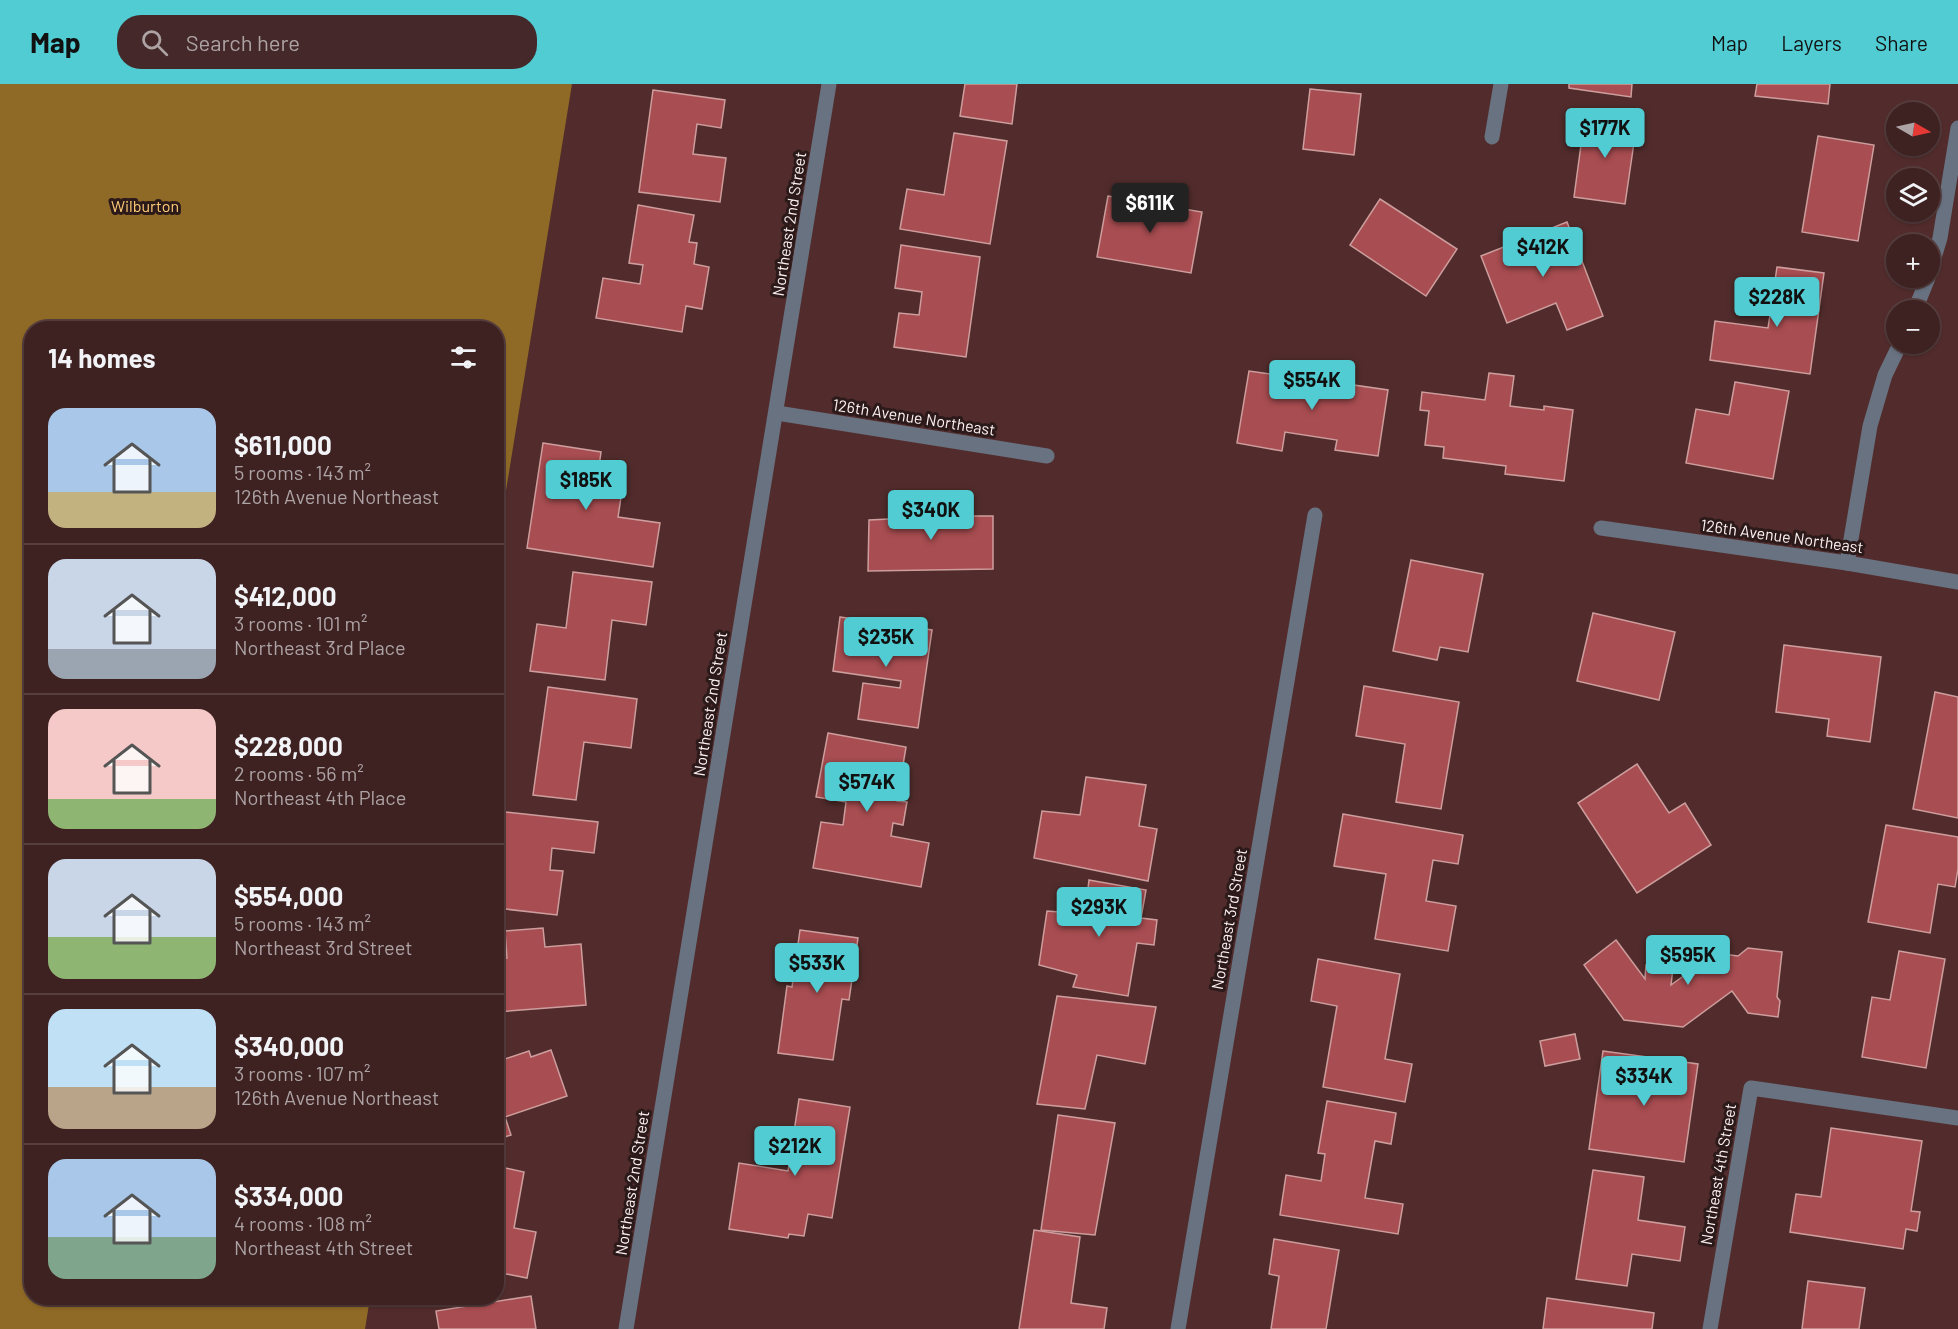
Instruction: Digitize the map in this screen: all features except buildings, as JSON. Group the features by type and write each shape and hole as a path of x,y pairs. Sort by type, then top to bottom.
{"street":[{"name":"Northeast 2nd Street","path":"626,1329 829,84"},
{"path":"1492,137 1501,84"},
{"path":"1940,238 1958,128"},
{"path":"1847,563 1870,426 1885,375 1895,354"},
{"name":"126th Avenue Northeast","path":"777,413 1047,456"},
{"name":"Northeast 3rd Street","path":"1178,1329 1315,514"},
{"name":"126th Avenue Northeast","path":"1601,528 1847,563 1958,582"},
{"name":"Northeast 4th Street","path":"1710,1329 1751,1088 1958,1118"}],"green space":[{"name":"Wilburton","path":"0,84 572,84 504,503 504,321 24,321 24,1305 369,1305 365,1329 0,1329"}]}
